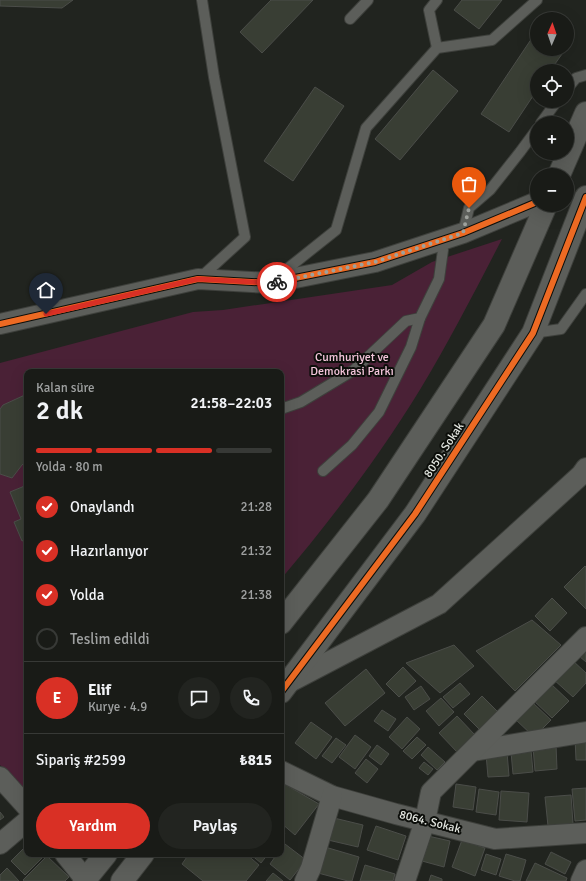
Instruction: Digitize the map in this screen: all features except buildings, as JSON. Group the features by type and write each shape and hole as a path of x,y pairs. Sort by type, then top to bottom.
{"street":[{"path":"562,168 586,113"},
{"name":"8050. Sokak","path":"285,687 415,514 533,333 586,197"},
{"path":"0,324 198,279 270,283 375,262 463,233 530,205"},
{"path":"284,618 378,500 494,325 543,212"},
{"path":"285,687 439,604 581,476 586,468"},
{"path":"405,881 425,821 431,792 586,637"},
{"path":"473,751 586,732"},
{"name":"8064. Sokak","path":"284,772 332,796 495,838 586,833"},
{"path":"0,777 24,805"},
{"path":"305,881 311,868 332,796"},
{"path":"0,844 24,824"},
{"path":"67,857 85,880 104,857"},
{"path":"122,881 141,857"},
{"path":"581,881 586,870"}],"lane":[{"path":"198,279 245,237 214,77 202,0"},
{"path":"350,19 368,0"},
{"path":"437,0 429,10 437,48"},
{"path":"270,283 336,230 366,128 437,48 492,40 537,0"},
{"path":"574,80 576,78 586,75"},
{"path":"463,233 469,208 490,190 530,138"},
{"path":"323,471 352,445 379,412 410,347 420,318 439,279 442,250 438,241"},
{"path":"533,333 561,329 586,294"},
{"path":"284,408 301,402 354,370 406,321 420,318"}],"green space":[{"name":"Cumhuriyet ve Demokrasi Parkı","path":"502,239 442,352 389,438 355,486 284,575 284,369 24,369 24,792 0,765 0,363 193,312 223,310 392,285 432,262"}],"cycle path":[{"path":"284,688 415,514 533,333 586,197"},
{"path":"0,324 198,279 270,283 375,262 463,233 530,205"}],"way so far":[{"path":"277,282 375,262 463,233 469,208"}],"route":[{"path":"46,314 198,279 270,283 277,282"}]}
